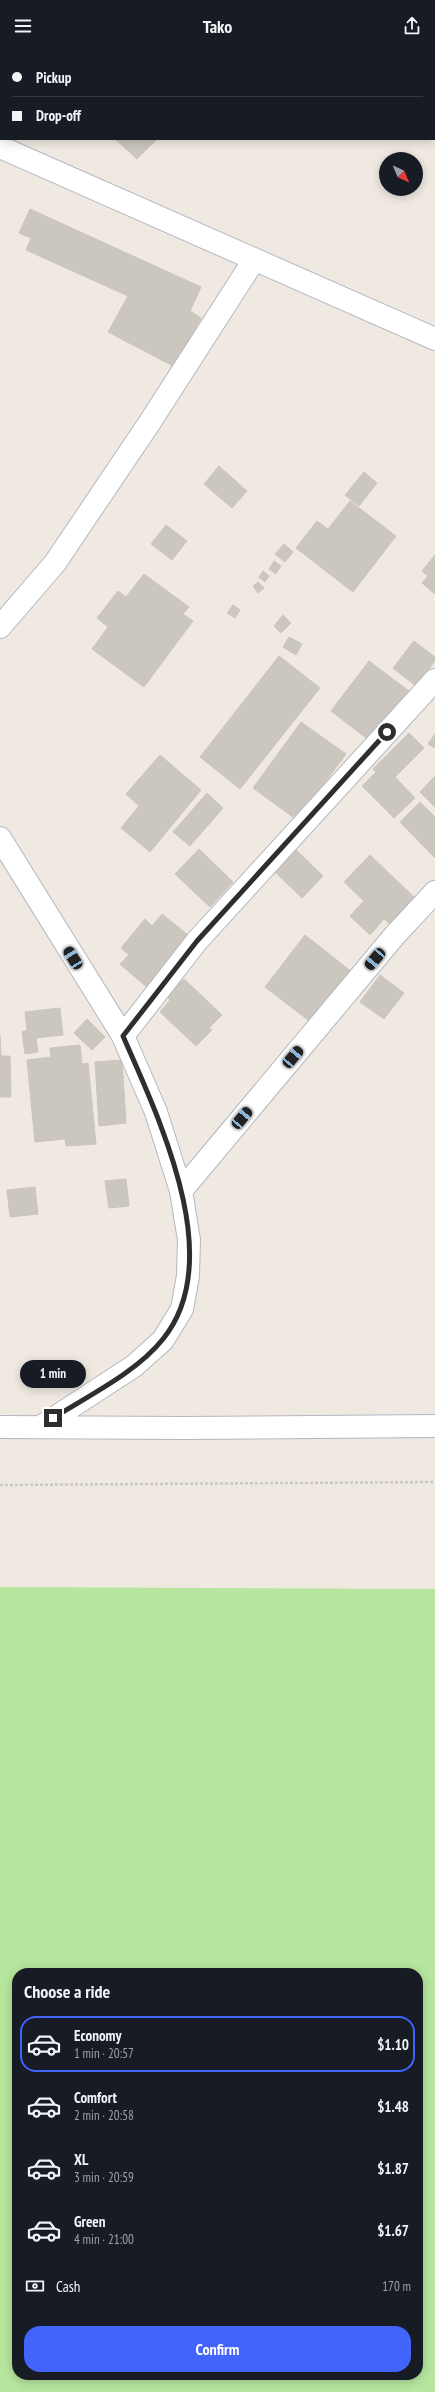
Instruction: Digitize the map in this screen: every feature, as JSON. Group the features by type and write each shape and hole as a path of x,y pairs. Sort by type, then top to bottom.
{"street":[{"path":"0,147 435,339"},
{"path":"0,627 54,563 150,422 254,260"},
{"path":"123,1036 197,941 435,680"},
{"path":"0,838 123,1036 156,1112 181,1191 189,1240 188,1276 182,1309 163,1340 134,1366 42,1426"},
{"path":"181,1191 395,935 435,892"},
{"path":"0,1427 42,1426 183,1428 435,1426"}],"path":[{"path":"0,1485 435,1482"}],"green space":[{"path":"0,1587 435,1589 435,2392 0,2392"}],"building":[{"path":"116,140 156,140 137,159"},
{"path":"30,209 201,287 190,311 201,318 175,367 108,332 128,296 26,250 31,238 19,233"},
{"path":"219,466 247,491 232,508 204,484"},
{"path":"364,472 377,483 359,506 345,495"},
{"path":"350,501 396,536 353,592 296,548 317,521 328,529"},
{"path":"166,525 187,541 172,560 151,544"},
{"path":"284,544 293,552 285,562 275,554"},
{"path":"435,555 435,594 422,583 428,576 422,571"},
{"path":"274,561 281,566 276,574 269,569"},
{"path":"263,571 269,576 265,582 259,577"},
{"path":"144,574 189,607 183,614 193,621 144,687 92,649 108,627 97,618 118,591 126,597"},
{"path":"258,582 264,588 258,593 253,586"},
{"path":"233,605 240,610 235,618 227,613"},
{"path":"283,615 291,623 281,633 274,626"},
{"path":"289,637 302,644 296,655 283,647"},
{"path":"414,641 435,657 435,661 416,686 393,668"},
{"path":"279,656 320,688 240,789 200,757"},
{"path":"369,661 409,691 370,741 331,711"},
{"path":"301,722 346,754 297,820 253,788"},
{"path":"409,733 424,748 395,777 415,798 394,818 362,786 376,772 373,769"},
{"path":"435,734 435,748 428,744"},
{"path":"160,755 201,790 150,852 121,828 139,806 126,794"},
{"path":"435,776 435,807 420,792"},
{"path":"207,793 223,808 190,846 173,832"},
{"path":"420,802 435,817 435,858 400,822"},
{"path":"293,847 323,876 302,898 272,869"},
{"path":"199,849 233,882 210,907 175,874"},
{"path":"370,855 415,898 390,924 384,919 370,935 350,916 364,901 344,882"},
{"path":"162,914 193,939 150,990 120,964 129,955 121,948 145,919 152,926"},
{"path":"305,935 352,972 312,1023 265,987"},
{"path":"380,975 404,993 384,1019 360,1002"},
{"path":"184,979 222,1015 209,1028 212,1030 196,1046 160,1012 170,1000 167,996"},
{"path":"60,1008 63,1035 36,1038 38,1052 25,1054 22,1032 27,1030 25,1012"},
{"path":"87,1019 105,1037 92,1050 74,1033"},
{"path":"0,1036 1,1056 10,1056 11,1097 0,1097"},
{"path":"80,1045 82,1064 88,1063 96,1144 66,1146 65,1139 35,1142 27,1060 51,1057 50,1048"},
{"path":"122,1060 126,1123 99,1126 95,1062"},
{"path":"126,1179 129,1206 109,1208 105,1181"},
{"path":"35,1187 38,1214 10,1217 7,1190"}],"route":[{"path":"53,1418 134,1366 163,1340 182,1309 188,1276 189,1240 181,1191 156,1112 123,1036 197,941 387,732"}]}
